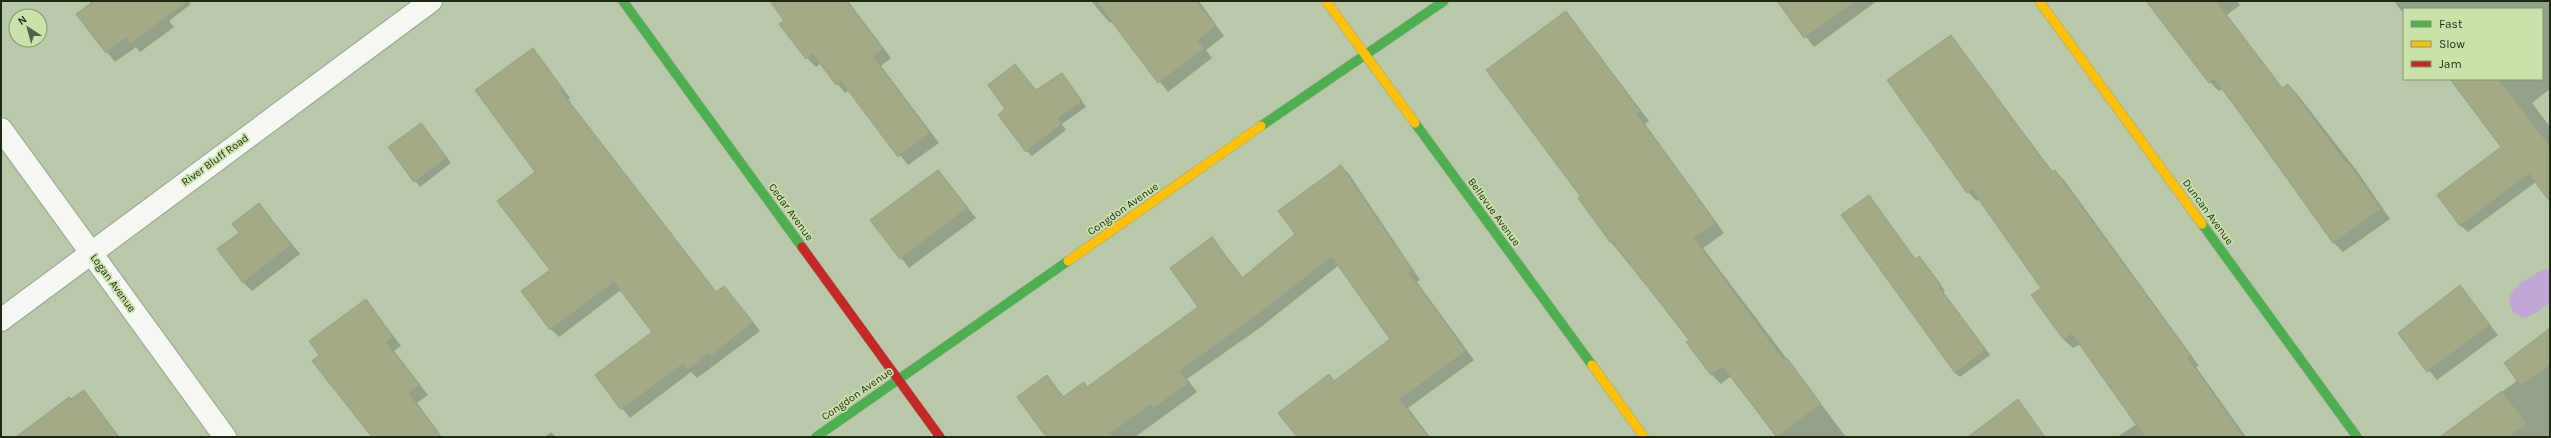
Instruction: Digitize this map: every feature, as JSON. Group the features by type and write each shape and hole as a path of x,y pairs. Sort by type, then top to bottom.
{"street":[{"name":"River Bluff Road","path":"1,320 90,252 431,1"},
{"name":"Cedar Avenue","path":"623,1 940,437"},
{"name":"Bellevue Avenue","path":"1326,1 1644,437"},
{"name":"Congdon Avenue","path":"816,437 1364,54 1444,1"},
{"name":"Duncan Avenue","path":"2039,1 2357,437"},
{"name":"Logan Avenue","path":"1,129 225,437"}],"shaded area":[{"path":"2543,269 2550,269 2550,302 2527,317 2522,317 2514,313 2510,305 2510,295 2521,283"}],"building":[{"path":"94,1 188,1 131,44 126,38 106,53 76,14"},
{"path":"770,1 847,1 883,49 873,56 930,133 898,157 841,81 836,85 813,54 806,59 779,24 784,21"},
{"path":"1096,1 1197,1 1216,26 1198,40 1204,49 1158,83"},
{"path":"1777,1 1856,1 1804,38"},
{"path":"2146,1 2216,1 2282,88 2288,84 2346,162 2348,161 2381,209 2333,243 2236,107 2214,79 2209,83"},
{"path":"1566,11 1641,112 1637,114 1716,223 1694,238 1784,360 1787,358 1821,404 1777,437 1723,367 1711,375 1686,342 1689,340 1612,241 1610,242 1578,198 1581,197 1486,70"},
{"path":"1951,35 2052,172 2055,170 2191,356 2188,358 2244,437 2145,437 2072,334 2064,340 2031,295 2041,288 1972,190 1967,193 1887,80"},
{"path":"533,48 563,89 561,91 716,292 724,286 753,322 711,356 709,353 688,370 683,364 621,410 595,375 652,332 614,282 550,330 521,291 550,270 497,201 535,172 475,90"},
{"path":"1015,64 1036,90 1062,73 1082,101 1058,119 1062,124 1026,152 998,115 1005,109 988,85"},
{"path":"2451,80 2499,80 2550,146 2550,202 2529,174 2460,226 2437,195 2501,147"},
{"path":"421,123 447,158 414,182 388,147"},
{"path":"1341,165 1413,271 1409,273 1466,351 1400,399 1429,437 1297,437 1278,413 1329,374 1334,381 1390,339 1332,257 1253,318 1180,371 1189,383 1153,409 1150,405 1106,437 1046,437 1017,397 1047,375 1063,397 1084,382 1087,387 1198,307 1170,268 1212,237 1242,278 1295,234 1278,211"},
{"path":"938,170 968,208 900,259 870,220"},
{"path":"1869,195 1915,259 1919,256 1941,285 1939,287 1986,350 1955,373 1841,215"},
{"path":"259,203 291,245 243,283 217,249 239,233 232,224"},
{"path":"2460,285 2490,325 2427,372 2398,333"},
{"path":"366,299 393,337 386,342 420,385 409,393 441,437 372,437 312,361 319,355 309,341"},
{"path":"2550,328 2550,365 2521,386 2504,363"},
{"path":"84,390 119,437 16,437 69,397 71,399"},
{"path":"2502,391 2527,424 2509,437 2440,437"},
{"path":"2018,399 2045,437 1968,437"}],"traffic: fast":[{"path":"623,1 802,247"},
{"path":"1261,126 1444,1"},
{"path":"1415,123 1592,365"},
{"path":"2202,224 2357,437"},
{"path":"816,437 1068,261"}],"traffic: slow":[{"path":"1326,1 1415,123"},
{"path":"2039,1 2202,224"},
{"path":"1068,261 1261,126"},
{"path":"1592,365 1644,437"}],"traffic: jam":[{"path":"802,247 940,437"}]}
